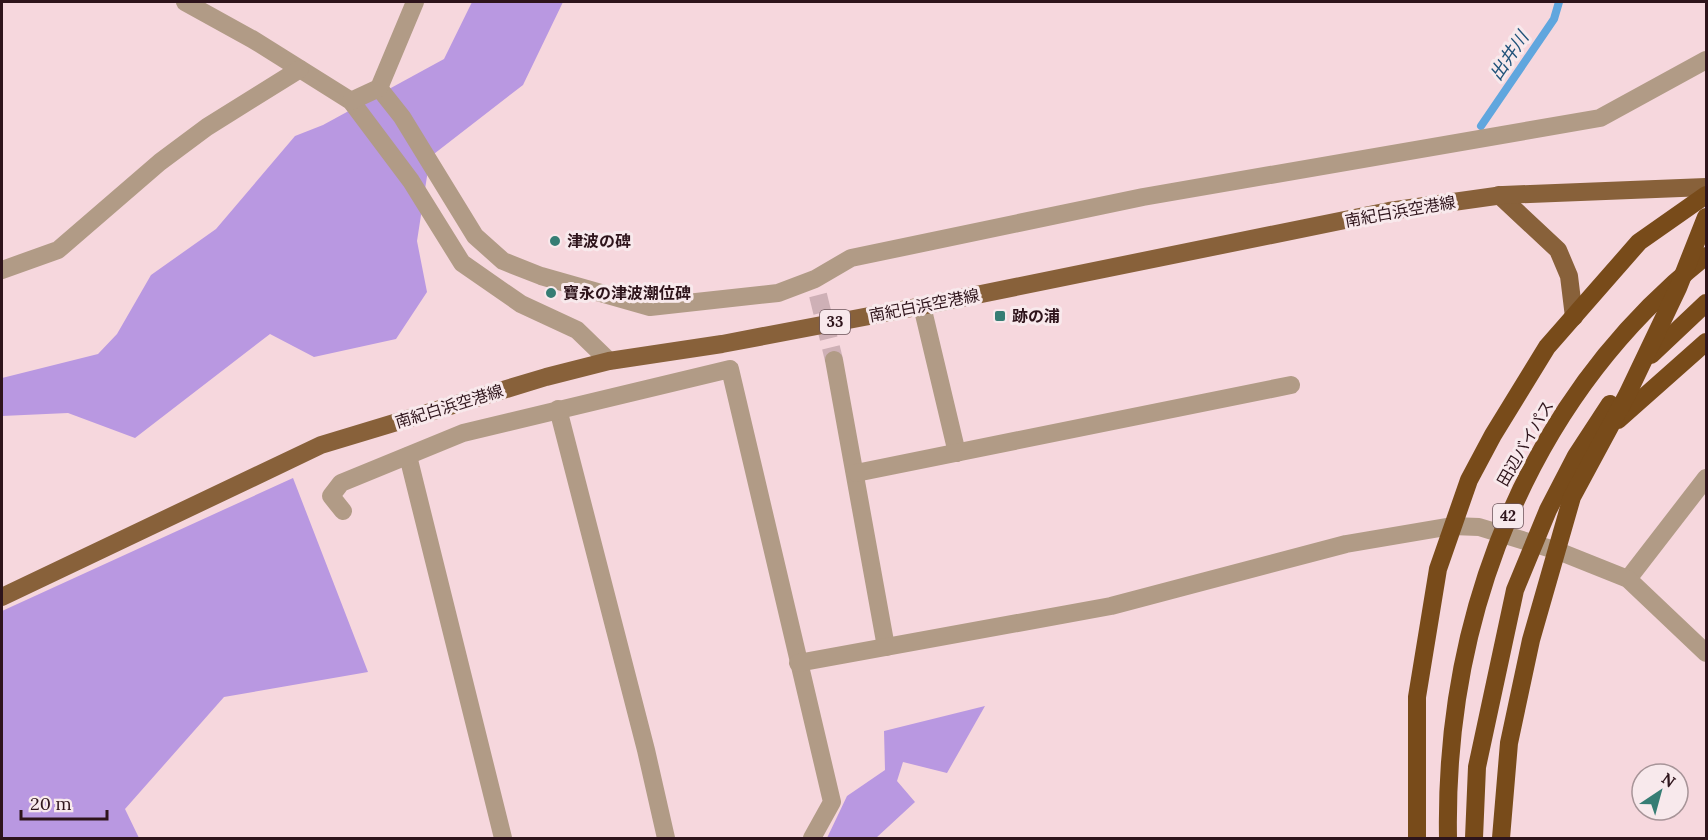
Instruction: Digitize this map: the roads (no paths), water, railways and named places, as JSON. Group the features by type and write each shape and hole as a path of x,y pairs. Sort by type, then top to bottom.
{"highway":[{"path":"1417,838 1417,697 1438,568 1469,480 1493,435 1547,346 1639,242 1707,195"},
{"path":"1501,838 1509,743 1531,640 1572,497 1610,427 1678,288 1707,218"},
{"name":"田辺バイパス","path":"1448,838 1454,724 1464,660 1478,597 1500,534 1525,480 1557,422 1595,369 1633,323 1673,283 1707,256"},
{"name":"42","path":"1473,838 1477,767 1495,675 1515,590 1548,510 1576,456 1612,402 1656,349 1707,303"},
{"path":"1610,427 1707,342"}],"main road":[{"name":"南紀白浜空港線","path":"2,597 321,445 546,377 609,361 722,344 922,306 1389,211 1499,195 1707,187"},
{"path":"1499,195 1558,250 1569,276 1574,316"}],"street":[{"path":"184,2 351,101 411,181 462,263 521,304 577,330 609,361"},
{"path":"351,101 379,88 415,2"},
{"path":"379,88 402,117 475,236 503,261 541,276 650,307 816,287 851,258 1143,197 1599,118 1707,60"},
{"path":"2,270 58,250 169,155 207,127 300,69"},
{"path":"922,306 957,453"},
{"path":"834,360 886,647"},
{"path":"342,511 332,496 342,483 463,433 730,369 832,802 812,838"},
{"path":"856,473 1291,385"},
{"path":"558,409 646,750 666,838"},
{"path":"408,456 503,838"},
{"path":"1628,579 1707,478"},
{"path":"798,663 1112,606 1346,544 1452,526 1479,527 1558,551 1628,579 1707,653"}],"waterway":[{"name":"出井川","path":"1481,126 1554,19 1559,2"}],"tunnel":[{"path":"818,295 834,360"}],"place":[{"name":"津波の碑","path":"555,241"},
{"name":"寶永の津波潮位碑","path":"551,293"},
{"name":"跡の浦","path":"1000,316"}]}
